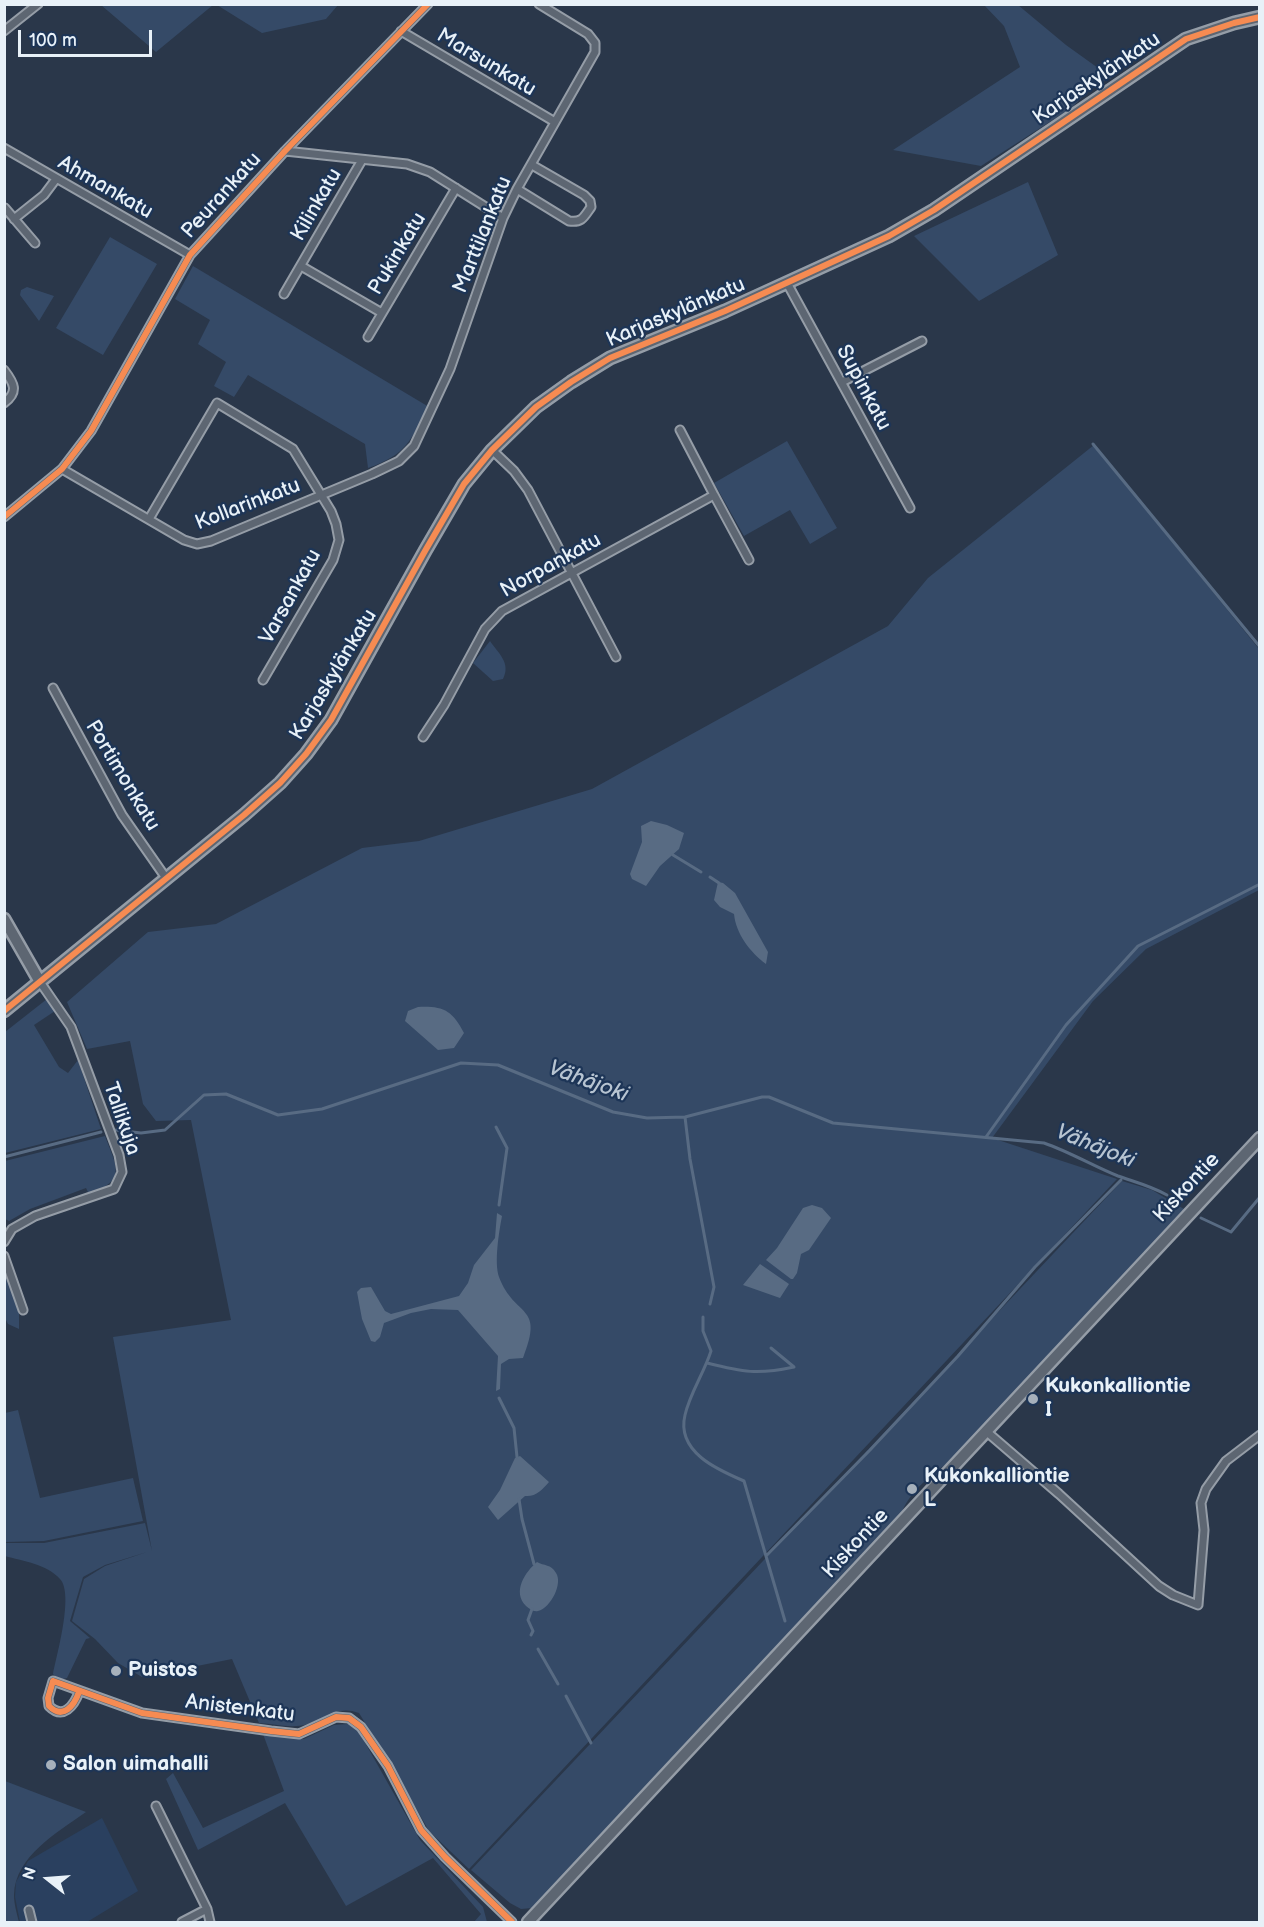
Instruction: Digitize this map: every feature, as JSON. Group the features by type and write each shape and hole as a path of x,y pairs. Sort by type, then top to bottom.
{"street":[{"path":"4,31 38,4"},
{"name":"Peurankatu","path":"4,517 63,469 91,431 190,255 285,152 428,4"},
{"name":"Marttilankatu","path":"431,414 450,369 503,218 595,52 595,43 588,34 539,4"},
{"name":"Karjaskylänkatu","path":"4,1011 271,791 306,754 331,720 459,492 492,450 542,403 610,358 787,283 889,236 934,210 1185,39 1260,17"},
{"name":"Marsunkatu","path":"401,31 555,122"},
{"name":"Ahmankatu","path":"4,148 190,255"},
{"path":"285,152 407,164 430,172 503,218"},
{"name":"Kilinkatu","path":"284,294 362,160"},
{"path":"518,189 569,221 577,222 583,219 591,207 590,201 584,195 532,165"},
{"path":"14,219 44,195 56,179"},
{"name":"Pukinkatu","path":"368,337 456,188"},
{"path":"5,208 35,243"},
{"name":"Kilinkatu","path":"301,266 382,313"},
{"name":"Supinkatu","path":"787,283 910,508"},
{"path":"842,382 922,340"},
{"path":"4,370 13,381 15,390 11,398 4,403"},
{"name":"Varsankatu","path":"149,519 217,403 292,449 307,470 336,524 339,537 337,549 333,560 263,680"},
{"name":"Kollarinkatu","path":"63,469 188,542 202,544 372,474 403,458 414,446 431,414"},
{"path":"680,430 749,560"},
{"path":"492,450 514,471 528,490 616,657"},
{"name":"Norpankatu","path":"423,737 444,705 485,629 502,611 714,495"},
{"name":"Portimonkatu","path":"53,688 122,814 166,878"},
{"path":"4,919 40,982"},
{"name":"Tallikuja","path":"4,1242 12,1229 35,1216 114,1190 122,1172 119,1155 71,1028 40,982"},
{"name":"Kiskontie","path":"528,1923 1260,1138"},
{"path":"4,1256 23,1310"},
{"path":"987,1432 1160,1586 1173,1595 1198,1605 1204,1530 1201,1503 1206,1489 1226,1461 1260,1435"},
{"name":"Anistenkatu","path":"79,1692 69,1710 61,1712 49,1706 48,1698 53,1681 142,1713 299,1734 336,1717 349,1718 361,1726 387,1766 421,1830 512,1923"},
{"path":"156,1806 207,1909 210,1923"},
{"path":"182,1923 207,1909"},
{"path":"29,1910 32,1923"}],"shaded area":[{"path":"338,4 326,19 262,33 217,5"},
{"path":"101,5 213,5 156,52"},
{"path":"984,5 1018,5 1066,45 1112,78 1095,85 1070,109 981,166 893,150 1020,67 1004,26"},
{"path":"1028,182 1058,255 979,301 914,236"},
{"path":"110,237 157,264 103,355 56,328"},
{"path":"193,266 429,407 400,452 368,468 365,444 248,375 234,397 214,386 226,362 198,344 210,320 175,299"},
{"path":"27,287 54,296 39,321 20,295 21,290"},
{"path":"787,441 837,528 810,544 790,510 744,536 714,483"},
{"path":"1094,445 1259,649 1259,890 1146,949 1093,1001 992,1138 1117,1179 469,1869 429,1831 359,1713 338,1711 308,1724 296,1726 259,1723 232,1659 142,1677 118,1663 95,1639 72,1621 84,1579 105,1566 147,1552 105,1565 83,1577 70,1621 90,1638 86,1639 67,1678 59,1680 53,1674 65,1610 64,1587 60,1579 48,1570 5,1556 4,1543 44,1543 145,1523 152,1551 113,1337 231,1320 191,1120 156,1121 143,1104 130,1041 87,1049 67,1002 148,932 216,924 362,848 419,841 592,789 888,626 928,578"},
{"path":"490,641 505,663 503,679 493,681 473,663"},
{"path":"651,821 684,833 679,849 660,866 646,886 632,879 630,874 642,842 641,826"},
{"path":"718,882 723,883 735,893 768,952 766,964 745,942 734,914 720,907 714,900"},
{"path":"47,999 55,1011 34,1025 59,1067 68,1073 78,1060 101,1129 5,1153 5,1032"},
{"path":"418,1007 434,1007 451,1014 464,1033 454,1048 438,1050 405,1021 408,1011"},
{"path":"105,1136 116,1172 109,1184 89,1194 86,1188 30,1209 9,1221 5,1219 5,1161"},
{"path":"1122,1181 1152,1190 1184,1209 950,1461 915,1491 901,1514 532,1908 521,1909 510,1903 471,1870"},
{"path":"812,1205 822,1208 831,1218 809,1250 801,1254 797,1273 791,1279 766,1260 777,1248 803,1208"},
{"path":"497,1213 502,1216 497,1255 499,1277 513,1300 529,1319 531,1328 523,1358 509,1359 501,1364 500,1389 496,1391 498,1356 458,1310 431,1309 411,1313 384,1323 380,1337 375,1342 371,1341 362,1319 357,1292 361,1288 371,1287 385,1311 391,1314 459,1296 468,1283 474,1265 495,1238"},
{"path":"760,1264 789,1284 780,1298 743,1285"},
{"path":"5,1272 19,1311 19,1329 8,1324 5,1318"},
{"path":"18,1410 40,1498 133,1478 143,1521 44,1541 5,1542 5,1413"},
{"path":"520,1456 549,1482 536,1494 525,1496 498,1520 488,1507 500,1490 515,1458"},
{"path":"537,1562 554,1570 558,1583 547,1605 543,1609 533,1611 522,1601 520,1589 528,1571"},
{"path":"348,1724 359,1732 420,1840 483,1907 487,1922 474,1922 481,1914 433,1858 346,1906 285,1803 198,1850 166,1779 173,1773 203,1828 284,1791 263,1734 304,1739 334,1725"},
{"path":"5,1781 86,1812 40,1846 22,1868 16,1881 14,1895 19,1922 5,1922"},
{"path":"102,1818 138,1891 87,1922 20,1922 15,1897 16,1882 28,1861"}],"waterway":[{"path":"1093,444 1260,647"},
{"path":"673,855 701,872"},
{"path":"710,877 719,883"},
{"path":"986,1137 1066,1025 1138,946 1260,884"},
{"name":"Vähäjoki","path":"116,1130 141,1133 165,1130 204,1095 226,1094 278,1115 322,1109 461,1063 498,1065 613,1112 647,1118 685,1117 769,1097 833,1123 1044,1143 1167,1195"},
{"path":"685,1117 690,1159 714,1287 710,1304"},
{"path":"496,1127 507,1148 499,1205"},
{"name":"Vähäjoki","path":"4,1157 101,1132"},
{"path":"766,1556 870,1450 958,1356 1035,1267 1121,1180"},
{"name":"Vähäjoki","path":"1201,1218 1231,1232 1260,1197"},
{"path":"703,1317 703,1331 711,1351 690,1399 684,1428 687,1439 701,1458 744,1481 785,1621"},
{"path":"707,1363 750,1371 770,1371 794,1367 771,1348"},
{"path":"499,1398 514,1428 517,1457"},
{"path":"519,1499 534,1564"},
{"path":"531,1635 533,1631 528,1620 532,1609"},
{"path":"538,1649 558,1684"},
{"path":"566,1696 591,1743"}],"cycle path":[{"path":"4,517 62,469 91,431 190,255 285,151 428,4"},
{"path":"4,1011 244,815 280,783 306,754 331,720 464,484 492,450 536,407 610,358 725,311 889,236 934,210 1186,39 1260,17"},
{"path":"79,1692 67,1710 59,1712 49,1706 48,1698 53,1681 142,1713 271,1731 299,1734 336,1717 349,1718 361,1727 388,1766 421,1830 445,1857 512,1922"}],"place":[{"name":"Kukonkalliontie I","path":"1033,1399"},
{"name":"Kukonkalliontie L","path":"912,1489"},
{"name":"Puistos","path":"116,1671"},
{"name":"Salon uimahalli","path":"51,1765"}]}
